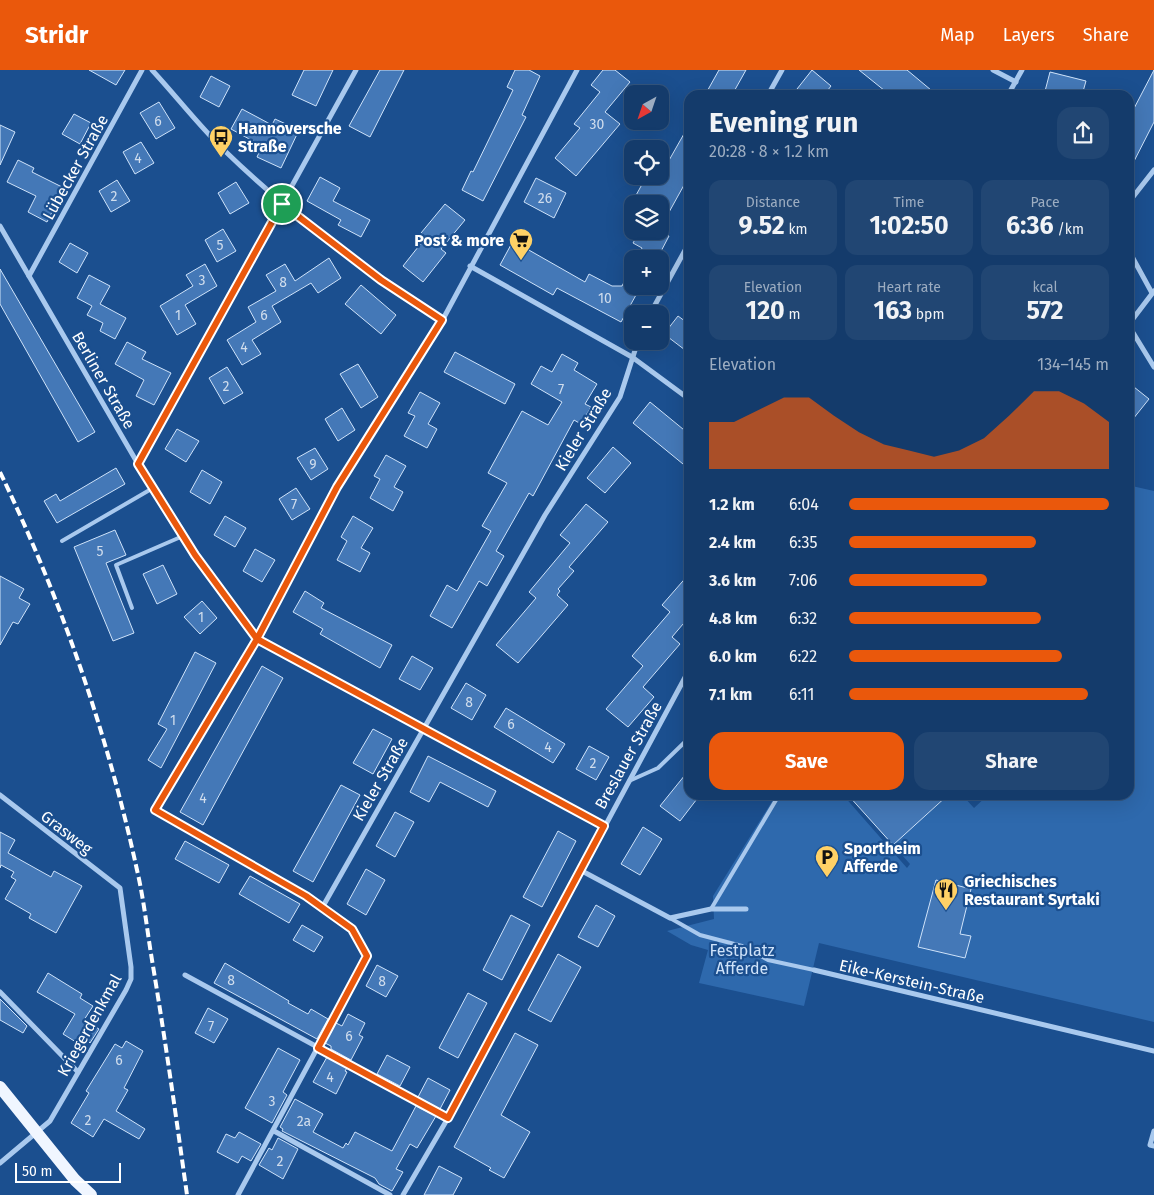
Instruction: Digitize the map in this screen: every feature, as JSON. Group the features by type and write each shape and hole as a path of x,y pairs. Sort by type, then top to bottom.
{"main road":[{"path":"0,1087 37,1134 91,1195"}],"street":[{"name":"Lübecker Straße","path":"29,276 142,70"},
{"path":"152,70 225,152 282,204 381,280 442,320"},
{"path":"138,464 356,70"},
{"path":"238,1195 367,956 352,929 306,896 155,810 257,639 337,487 442,320 578,70"},
{"path":"771,90 782,70"},
{"path":"993,70 1016,82"},
{"path":"1011,90 1022,70"},
{"path":"1134,196 1154,170"},
{"name":"Berliner Straße","path":"0,226 138,464 183,536 257,639 604,826"},
{"path":"655,305 684,252"},
{"path":"1134,260 1153,292 1134,318"},
{"path":"470,266 632,357 684,395"},
{"path":"1134,333 1154,367"},
{"name":"Kieler Straße","path":"322,908 545,515 620,397 635,350"},
{"name":"Breslauer Straße","path":"403,1195 448,1118 684,679"},
{"name":"Grasweg","path":"0,795 120,888"},
{"path":"582,871 670,918 711,909 746,909"},
{"name":"Kriegerdenkmal","path":"0,1164 50,1121 131,979 130,956 120,888"},
{"name":"Eike-Kerstein-Straße","path":"814,970 1154,1051"},
{"path":"185,975 448,1118"},
{"path":"0,992 78,1072"},
{"path":"274,1130 390,1195"},
{"path":"1154,1131 1150,1145 1154,1146"}],"lane":[{"path":"62,541 153,488"},
{"path":"132,608 116,565 183,536"},
{"path":"629,781 658,768 684,743"},
{"path":"711,909 776,800"},
{"name":"Eike-Kerstein-Straße","path":"670,918 700,935 742,946 768,960 814,970"}],"green space":[{"name":"Festplatz Afferde","path":"1134,486 1154,491 1154,1022 819,943 804,1006 699,983 708,950 691,945 667,931 714,919 713,896 773,800 847,800 907,868 910,864 893,845 942,800 967,800 974,808 983,800 1134,800"}],"building":[{"path":"89,70 125,70 116,85"},
{"path":"304,70 333,70 316,106 292,95"},
{"path":"380,70 404,70 370,137 349,126"},
{"path":"515,70 529,70 540,76 522,115 526,117 483,201 462,190 471,171 473,172 513,90 507,87"},
{"path":"603,70 615,70 630,82 628,85 624,85 624,89 605,112 620,124 576,176 555,158 580,128 574,124 600,92 591,85"},
{"path":"719,70 746,70 735,90 708,90"},
{"path":"812,70 831,86 828,90 797,89"},
{"path":"859,70 907,70 931,90 884,90"},
{"path":"1154,70 1154,122 1134,161 1134,108"},
{"path":"1050,72 1086,81 1083,90 1045,90"},
{"path":"211,76 230,86 219,107 200,97"},
{"path":"159,102 175,128 156,139 140,113"},
{"path":"242,109 272,125 275,119 299,130 281,168 257,157 262,146 231,129"},
{"path":"74,114 91,123 80,144 62,134"},
{"path":"0,125 15,132 0,165"},
{"path":"684,134 684,185 669,212 669,195 636,195 642,185 669,185 669,160"},
{"path":"141,142 154,163 135,174 123,152"},
{"path":"18,160 34,168 32,172 64,188 47,222 28,212 36,196 7,182"},
{"path":"320,177 340,188 333,201 370,220 361,237 338,225 341,220 307,201"},
{"path":"536,178 566,193 554,218 524,202"},
{"path":"117,180 130,201 111,212 99,191"},
{"path":"236,182 249,203 230,214 218,193"},
{"path":"445,204 465,220 441,249 446,253 423,282 403,266 426,237 421,233"},
{"path":"223,229 236,251 217,262 205,240"},
{"path":"635,240 667,240 662,250 641,250 642,248 633,243"},
{"path":"513,241 585,282 589,274 612,286 622,286 624,282 624,295 636,295 630,305 624,305 624,317 621,322 557,288 553,295 500,265"},
{"path":"70,243 88,253 77,273 59,262"},
{"path":"329,258 341,278 318,293 311,283 272,306 281,322 252,340 261,354 242,365 227,340 256,322 248,307 276,291 266,275 285,264 295,281"},
{"path":"205,264 217,286 185,305 196,324 177,335 160,306 193,286 186,275"},
{"path":"0,269 95,432 78,442 0,304"},
{"path":"89,275 110,286 100,304 126,318 115,339 100,331 103,323 87,315 92,306 77,298"},
{"path":"361,285 396,315 381,334 345,304"},
{"path":"678,316 684,320 684,349 669,338 669,328"},
{"path":"127,342 146,352 142,359 171,373 154,405 136,396 144,380 115,364"},
{"path":"455,352 515,384 505,404 444,372"},
{"path":"562,354 578,363 574,370 597,384 585,404 591,407 581,424 574,420 533,496 529,493 496,551 504,556 487,586 479,581 452,628 430,616 447,585 457,591 491,531 482,526 507,483 488,473 522,411 548,425 562,402 531,384 541,366 552,372"},
{"path":"358,364 378,397 361,408 340,374"},
{"path":"227,367 243,393 224,404 209,378"},
{"path":"1134,387 1149,399 1134,418"},
{"path":"420,392 440,403 428,424 437,429 427,448 404,436 415,416 408,413"},
{"path":"650,402 684,430 683,464 633,423"},
{"path":"342,408 355,430 338,441 325,419"},
{"path":"177,429 199,441 186,462 165,449"},
{"path":"613,447 631,463 605,493 587,478"},
{"path":"315,448 328,469 311,480 297,458"},
{"path":"386,455 406,466 394,487 403,492 393,511 370,498 380,479 374,476"},
{"path":"116,468 125,484 57,523 44,501 56,494 60,501"},
{"path":"202,470 222,482 210,504 190,492"},
{"path":"296,488 310,509 292,520 279,499"},
{"path":"586,504 608,522 569,567 574,571 558,589 560,591 557,595 568,605 518,663 496,645 536,598 529,592 570,543 560,535"},
{"path":"225,516 246,528 235,547 214,535"},
{"path":"353,516 373,528 361,548 370,553 360,572 337,560 347,541 341,537"},
{"path":"115,530 126,555 106,563 134,633 113,641 74,547"},
{"path":"255,549 275,560 262,582 243,571"},
{"path":"163,565 177,594 157,604 143,574"},
{"path":"0,576 24,589 19,598 30,604 18,624 13,622 0,645"},
{"path":"684,580 684,623 672,637 680,644 643,687 654,697 628,727 606,709 643,666 632,656 670,612 662,605"},
{"path":"305,591 324,603 321,608 392,645 380,668 320,634 323,629 293,612"},
{"path":"202,601 217,618 200,634 184,617"},
{"path":"195,652 216,663 161,768 148,760 167,729 158,724"},
{"path":"412,656 433,668 420,690 399,679"},
{"path":"262,666 283,678 203,825 180,812"},
{"path":"466,683 486,695 472,720 451,708"},
{"path":"506,708 565,744 553,763 494,727"},
{"path":"373,729 392,739 373,774 353,763"},
{"path":"589,746 609,757 596,780 576,769"},
{"path":"428,756 496,791 488,807 440,782 429,802 410,792"},
{"path":"684,776 684,800 696,800 680,821 660,806"},
{"path":"341,785 360,795 313,882 293,871"},
{"path":"852,800 942,800 893,845"},
{"path":"395,812 414,822 395,857 376,846"},
{"path":"643,827 662,839 640,875 621,864"},
{"path":"558,831 576,841 542,907 523,897"},
{"path":"0,832 15,840 8,853 51,877 54,871 82,886 56,933 29,918 31,914 5,899 16,880 11,877 14,872 1,865 0,868"},
{"path":"185,841 229,865 219,883 175,859"},
{"path":"366,869 385,880 366,915 347,904"},
{"path":"250,876 300,904 289,923 239,894"},
{"name":"Griechisches Restaurant Syrtaki","path":"936,880 971,889 960,934 971,936 965,958 918,947"},
{"path":"596,905 615,916 598,947 578,937"},
{"path":"511,915 530,925 502,980 483,970"},
{"path":"302,925 323,937 314,952 293,940"},
{"path":"558,954 581,967 551,1022 528,1010"},
{"path":"225,963 308,1014 311,1009 328,1019 317,1039 214,983"},
{"path":"377,965 398,976 386,997 366,986"},
{"path":"48,973 82,994 80,998 93,1006 84,1020 99,1029 90,1043 88,1041 84,1047 63,1034 75,1014 37,992"},
{"path":"468,993 487,1003 458,1058 439,1048"},
{"path":"0,999 27,1026 23,1033 0,1020"},
{"path":"208,1008 228,1019 214,1043 195,1033"},
{"path":"348,1014 365,1023 359,1035 363,1037 351,1060 331,1049 331,1046 325,1043 336,1023 342,1026"},
{"path":"515,1033 538,1045 501,1115 530,1132 504,1178 489,1170 491,1168 454,1147"},
{"path":"126,1041 143,1051 124,1088 128,1090 116,1111 145,1129 139,1139 104,1119 93,1137 71,1123 89,1093 86,1091 115,1044 122,1048"},
{"path":"278,1048 300,1060 283,1092 287,1095 272,1123 245,1108"},
{"path":"387,1055 410,1067 400,1086 377,1074"},
{"path":"327,1057 347,1068 345,1071 347,1072 336,1094 313,1082"},
{"path":"428,1078 450,1090 440,1109 418,1097"},
{"path":"295,1099 323,1114 313,1132 343,1148 346,1143 348,1145 355,1132 392,1151 416,1106 436,1116 417,1148 410,1144 396,1169 403,1172 392,1191 379,1184 375,1178 282,1131 283,1129 280,1127"},
{"path":"239,1132 261,1144 251,1161 242,1156 238,1163 217,1152 226,1134 235,1138"},
{"path":"278,1138 298,1149 283,1179 259,1165 269,1148 272,1150"},
{"path":"439,1166 462,1178 453,1195 424,1195"}],"railway":[{"path":"0,472 43,568 62,617 97,717 112,767 144,904 187,1195"}],"place":[{"name":"Hannoversche Straße","path":"221,158"},
{"name":"Post & more","path":"521,261"},
{"name":"Sportheim Afferde","path":"827,878"},
{"name":"Griechisches Restaurant Syrtaki","path":"946,911"}],"route":[{"path":"282,204 138,464 195,555 257,639 155,810 306,896 352,929 367,956 318,1048 448,1118 582,871 604,826 257,639 337,487 442,320 381,280 282,204"}]}
